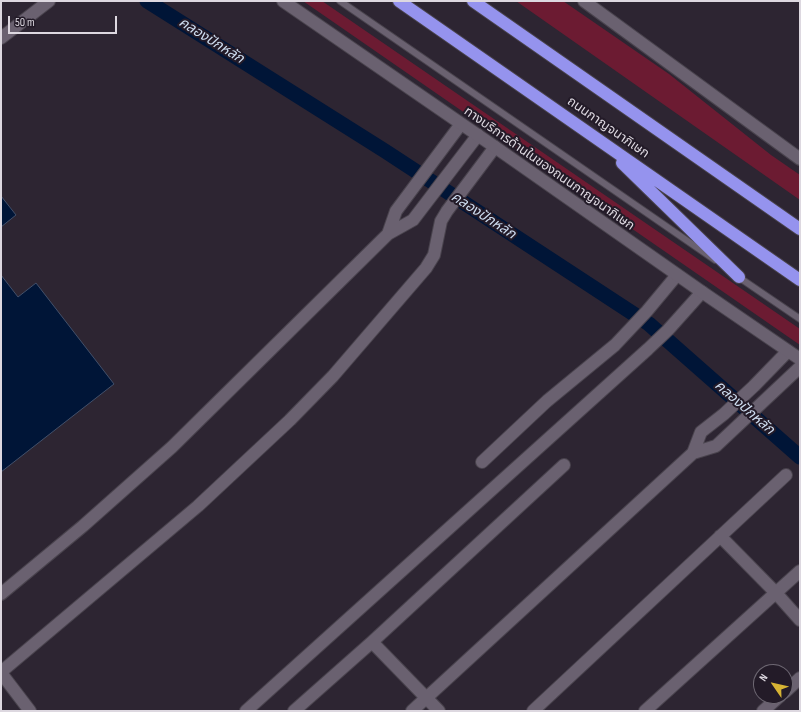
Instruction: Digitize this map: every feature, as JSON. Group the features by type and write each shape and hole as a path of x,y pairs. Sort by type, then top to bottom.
{"highway":[{"name":"ถนนกาญจนาภิเษก","path":"399,1 800,280"},
{"name":"ถนนกาญจนาภิเษก","path":"473,1 800,229"},
{"path":"597,138 738,277"}],"street":[{"path":"1,38 48,1"},
{"name":"ทางบริการด้านในของถนนกาญจนาภิเษก","path":"283,1 800,359"},
{"path":"584,1 800,159"},
{"path":"388,234 396,211 461,124"},
{"path":"1,594 83,526 172,447 388,234 413,220 478,135"},
{"path":"30,711 1,672 198,506 290,420 333,376 426,268 434,255 442,222 447,211 495,147"},
{"path":"482,462 547,401 615,346 677,275"},
{"path":"246,711 648,349 668,330 702,292"},
{"path":"693,453 701,432 724,414 788,351"},
{"path":"412,711 693,453 716,446 800,368"},
{"path":"294,711 372,642 564,465"},
{"path":"533,711 786,475"},
{"path":"720,536 776,593 800,620"},
{"path":"645,711 800,571"},
{"path":"372,642 439,711"},
{"path":"763,711 771,704"}],"lane":[{"path":"340,1 800,319"}],"shaded area":[{"path":"303,1 322,1 800,329 800,345"},
{"path":"516,1 563,1 669,74 771,155 800,175 800,200"}],"water":[{"path":"1,196 16,215 1,227"},
{"path":"1,275 18,297 36,283 114,384 1,472"}],"waterway":[{"name":"คลองปักหลัก","path":"147,1 385,151 649,324 800,457"}]}
